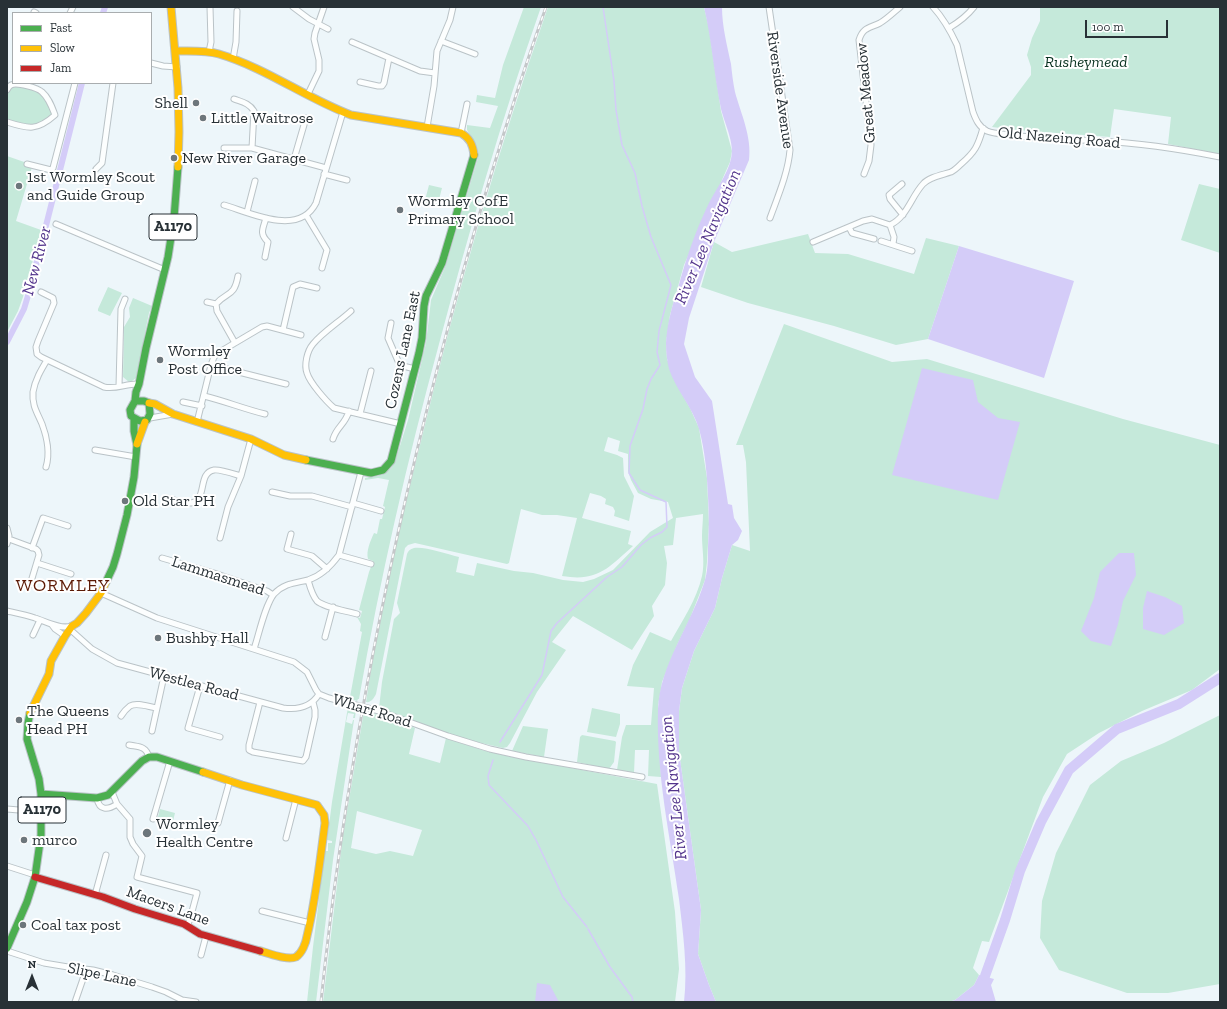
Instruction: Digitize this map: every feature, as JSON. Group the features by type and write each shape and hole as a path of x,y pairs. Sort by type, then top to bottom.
{"street":[{"name":"A1170","path":"135,401 170,247 178,172 177,67 171,7"},
{"path":"209,52 211,42 210,7"},
{"path":"293,7 328,29"},
{"path":"308,94 319,71 319,60 314,39 324,7"},
{"path":"427,127 436,56 450,20 453,7"},
{"name":"Riverside Avenue","path":"768,7 790,150 789,160 770,218"},
{"name":"Great Meadow","path":"864,174 872,145 859,40 861,34 865,30 880,23 900,7"},
{"name":"Old Nazeing Road","path":"933,7 949,28 957,45 976,121 988,131 1025,137 1116,142 1192,151 1220,157"},
{"path":"949,28 969,14 974,7"},
{"path":"233,59 236,42 237,11"},
{"path":"441,41 475,54"},
{"path":"352,42 420,70 435,73"},
{"path":"176,51 209,52 219,54 284,82 343,112 365,118 461,133 467,104"},
{"path":"360,82 382,86 384,83 389,58"},
{"path":"152,63 177,67"},
{"path":"7,90 9,86 14,84 39,90 44,94 55,115"},
{"path":"27,164 51,170 53,168 75,84"},
{"path":"96,169 102,163 113,84"},
{"path":"234,100 246,103 251,106 254,111 252,148"},
{"path":"224,205 266,218 284,221 291,221 306,215 312,210 316,203 343,112"},
{"path":"55,115 66,117"},
{"path":"7,122 33,128 51,119 55,115"},
{"path":"294,159 306,118"},
{"path":"813,242 863,221 872,219 890,225 894,223 906,211 924,182 952,171 970,156 978,145 983,128"},
{"name":"Cozens Lane East","path":"147,402 155,404 173,414 252,439 268,448 284,454 372,474 384,469 393,457 415,369 423,331 424,304 427,295 438,276 474,158 472,144 467,137 461,133"},
{"path":"224,148 252,148 326,168"},
{"path":"324,174 347,180"},
{"path":"247,212 255,181"},
{"path":"902,184 890,195 890,199 903,214"},
{"path":"306,215 327,250 322,268"},
{"path":"265,257 268,242 262,233 266,218"},
{"path":"56,224 165,270"},
{"path":"890,225 894,237 893,244"},
{"path":"849,227 852,233 874,239"},
{"path":"881,241 912,251"},
{"path":"207,302 216,304 233,292 237,284 238,276"},
{"path":"283,330 293,287 300,284 317,288"},
{"path":"41,292 53,298 54,303 36,347 37,354 104,387 112,388 139,384"},
{"path":"119,386 122,309 125,299"},
{"path":"216,304 217,311 235,343"},
{"path":"351,311 309,349 306,372 309,378 334,408 401,424"},
{"path":"390,323 388,338 398,361 403,366 415,369"},
{"path":"197,422 211,365 218,353 262,326 301,335"},
{"path":"46,468 48,452 47,442 42,424 34,406 34,392 38,376 47,360"},
{"path":"211,365 286,384"},
{"path":"360,414 371,371"},
{"name":"A1170","path":"139,384 147,402"},
{"path":"126,386 136,392"},
{"path":"204,396 265,414"},
{"path":"135,401 147,402 150,411 147,420 134,419 131,416 130,410 135,401"},
{"path":"184,402 202,406"},
{"path":"333,439 336,430 346,421 349,411"},
{"name":"Cozens Lane East","path":"147,420 173,414"},
{"name":"A1170","path":"7,948 27,902 35,876 41,835 42,812 39,779 26,733 31,711 49,674 51,661 65,636 86,614 101,593 118,554 130,498 136,457 137,445 134,431 134,419"},
{"name":"A1170","path":"137,445 147,420"},
{"path":"220,538 228,507 241,476 252,439"},
{"path":"95,450 136,457"},
{"path":"166,498 186,503 196,501 200,496 206,475 213,470 241,476"},
{"name":"Lammasmead","path":"254,649 267,608 273,595 283,587 290,584 319,576 339,555 361,472"},
{"path":"272,492 290,496 312,496 381,511"},
{"path":"32,548 42,518 68,526"},
{"path":"7,528 9,534 8,542 38,551 39,555 30,585"},
{"path":"291,534 287,549 312,556 327,568"},
{"path":"339,555 371,564"},
{"name":"Lammasmead","path":"162,558 214,572 267,591 273,595"},
{"path":"37,563 71,574"},
{"path":"308,580 316,600 322,604 358,614"},
{"name":"Wharf Road","path":"101,593 157,618 289,660 303,668 309,675 319,694 329,698 379,711 448,736 490,749 642,777"},
{"path":"325,637 333,607"},
{"path":"7,611 40,620 52,625 74,627 49,674"},
{"path":"33,635 40,620"},
{"path":"52,625 65,636"},
{"name":"Westlea Road","path":"74,627 92,649 110,659 132,668 283,708 300,708 313,702"},
{"path":"152,731 164,676"},
{"path":"200,686 188,728 220,737"},
{"path":"260,702 249,744 249,750 303,761 306,757 315,717 313,702 319,694"},
{"path":"120,716 128,707 132,705 157,708"},
{"path":"129,745 144,749 149,757"},
{"path":"41,794 97,798 108,795 138,764 149,757 156,757 170,760 256,789 317,806 324,815 324,833 310,924 262,911"},
{"path":"153,819 170,760"},
{"path":"218,823 230,780"},
{"path":"112,792 117,804 130,819 130,836 142,856 137,877 197,893 187,926"},
{"path":"97,798 99,804 103,808 111,808 117,804"},
{"path":"286,838 296,799"},
{"path":"7,809 42,812"},
{"path":"95,895 106,855"},
{"path":"7,866 35,876"},
{"name":"Macers Lane","path":"35,876 184,924 195,932 206,936 287,958 292,958 298,955 302,950 310,924"},
{"path":"201,955 206,936"},
{"name":"Slipe Lane","path":"7,952 44,963 68,968 92,970 126,978 166,992 181,1001 196,1002"},
{"path":"75,1002 84,976"}],"green space":[{"path":"524,7 541,7 487,175 462,259 427,388 395,520 359,699 357,701 350,697 362,632 360,631 361,624 357,617 360,618 362,611 359,610 373,561 368,559 368,550 374,533 377,534 380,519 382,519 385,507 383,506 389,480 378,478 365,480 365,478 385,473 395,462 408,420 426,343 431,300 446,265 478,158 477,147 467,130 467,125 490,128 498,106 476,102 477,95 495,98 503,65"},
{"path":"548,7 704,7 709,28 721,111 732,151 730,162 684,265 670,315 666,343 667,359 699,428 707,478 709,524 705,580 662,682 658,705 661,777 648,776 649,750 635,750 634,773 617,770 622,737 626,725 651,725 654,688 627,686 633,665 650,632 671,641 697,593 703,566 703,514 676,518 673,545 664,546 667,563 665,585 652,606 654,616 632,650 573,616 552,642 566,650 537,692 507,747 503,748 464,739 379,708 382,682 394,619 400,613 397,603 407,554 410,550 414,548 423,548 459,557 456,572 474,576 477,563 563,580 583,582 594,579 613,570 650,532 673,518 668,502 651,499 638,493 628,471 628,454 618,451 620,441 608,437 604,451 623,458 624,476 634,496 629,521 614,516 615,511 613,507 605,504 606,499 590,493 582,518 631,531 628,544 633,546 602,572 585,577 562,576 577,518 557,515 542,515 521,509 509,563 507,564 415,543 408,545 405,548 376,694 371,701 366,702 377,635 398,536 435,383 480,220"},
{"name":"Rusheymead","path":"1040,7 1220,7 1220,154 1168,144 1171,117 1114,109 1110,137 992,127 1031,75 1031,67 1027,55 1032,38 1040,21"},
{"path":"18,86 39,93 45,99 50,108 51,116 36,125 31,126 7,120 7,95 13,88"},
{"path":"7,156 27,163 32,167 16,221 41,230 23,297 18,311 7,332"},
{"path":"1199,184 1220,189 1220,253 1181,240"},
{"path":"429,185 442,188 437,207 424,204"},
{"path":"808,234 815,253 848,254 914,274 926,238 959,246 928,339 896,345 834,326 748,303 701,287 714,242 732,252"},
{"path":"108,287 122,293 110,316 98,311"},
{"path":"133,298 152,306 149,313 136,378 129,382 123,377 124,327 130,317 129,308"},
{"path":"784,324 892,362 927,359 1123,419 1220,445 1220,669 1192,690 1142,711 1099,733 1067,754 1043,797 989,942 982,941 973,968 979,975 974,985 955,1000 949,1002 716,1002 698,954 701,910 679,752 679,711 682,688 694,651 715,608 732,545 750,551 746,462 743,445 736,445"},
{"path":"348,707 356,709 355,718 353,718 354,714 348,713 346,722 352,724 354,720 333,860 316,1002 307,1002 325,851 328,851 328,843 332,843 332,841 327,840"},
{"path":"592,708 620,714 620,724 616,737 587,732"},
{"path":"364,711 396,720 415,728 409,754 440,763 446,738 482,750 507,756 657,784 675,912 679,969 675,1002 323,1002 343,835","holes":["357,811 422,830 413,856 390,851 376,854 351,848"]},
{"path":"1220,715 1220,984 1168,993 1127,993 1059,970 1040,938 1042,901 1056,853 1090,785 1121,761 1164,743"},
{"path":"523,726 548,729 544,757 512,751"},
{"path":"582,735 616,742 614,762 609,769 577,762 580,737"},
{"path":"160,809 175,813 172,825 157,821"}],"water":[{"name":"River Lee Navigation","path":"704,7 722,7 734,89 745,126 750,151 749,160 714,242 689,318 684,344 695,377 712,401 728,504 732,505 734,518 742,531 738,540 732,545 715,608 694,651 682,688 679,711 679,752 701,910 698,954 716,1002 684,1002 685,963 683,938 679,899 661,781 658,709 664,676 698,599 708,565 708,502 703,445 696,421 669,369 666,343 667,329 672,308 691,246 708,205 727,171 732,153 731,140 721,109"},
{"path":"959,246 1074,281 1044,378 928,339"},
{"path":"922,368 973,380 978,402 998,418 1020,422 998,500 892,475"},
{"path":"1119,553 1134,553 1136,575 1123,601 1111,646 1091,641 1081,631 1094,598 1100,572"},
{"path":"1147,591 1165,597 1182,606 1184,623 1164,635 1143,629 1143,608"},
{"path":"979,975 994,979 991,985 996,1002 949,1002 955,1000 974,985"},
{"path":"537,983 550,985 559,1002 535,1002"}],"waterway":[{"name":"New River","path":"103,12 105,7"},
{"name":"River Lee Navigation","path":"500,742 542,675 551,631 557,623 607,577 622,567 641,545 650,538 662,532 667,527 666,502 640,490 629,473 630,446 643,409 647,389 651,379 660,365 657,352 659,331 671,285 651,237 642,206 635,173 622,145 603,7"},
{"name":"New River","path":"7,342 24,309 30,289 82,84"},
{"path":"985,976 1005,920 1020,871 1041,822 1069,770 1117,729 1179,704 1220,678"},
{"path":"493,760 488,776 489,785 528,826 563,897 587,927"},
{"path":"588,929 610,967 632,997 633,1002"}],"railway":[{"path":"321,1002 330,921 353,761 383,603 400,524 418,445 462,275 516,96 546,7"}],"traffic: fast":[{"path":"306,460 371,473 383,470 391,461 419,353 426,296 442,263 474,155"},
{"path":"135,401 168,257 174,218 178,167"},
{"path":"135,401 144,401 149,403 150,414 147,420 140,421 131,416 130,410 135,401"},
{"path":"106,582 117,554 127,515 134,477 137,445 134,431 134,419"},
{"path":"7,948 27,902 35,877 41,835 41,794 39,779 27,739 30,713"},
{"path":"41,794 97,798 108,795 142,761 149,757 157,757 203,772"}],"traffic: slow":[{"path":"171,7 178,88 178,167"},
{"path":"176,51 209,52 236,60 351,115 461,133 467,137 470,142 474,155"},
{"path":"149,403 155,404 173,414 251,439 284,455 306,460"},
{"path":"137,444 145,422"},
{"path":"30,713 49,674 51,661 65,636 72,626 77,623 86,613 101,593 106,582"},
{"path":"203,772 242,785 317,805 324,815 325,823 315,894 303,948 296,957 292,958 260,951"}],"traffic: jam":[{"path":"35,877 103,897 135,909 184,924 200,934 260,951"}],"place":[{"name":"Shell","path":"196,103"},
{"name":"Little Waitrose","path":"203,118"},
{"name":"New River Garage","path":"174,158"},
{"name":"1st Wormley Scout and Guide Group","path":"19,186"},
{"name":"Wormley CofE Primary School","path":"400,210"},
{"name":"Wormley Post Office","path":"160,360"},
{"name":"Old Star PH","path":"125,501"},
{"name":"Bushby Hall","path":"158,638"},
{"name":"The Queens Head PH","path":"19,720"},
{"name":"Wormley Health Centre","path":"147,833"},
{"name":"murco","path":"24,840"},
{"name":"Coal tax post","path":"23,925"}],"district":[{"name":"WORMLEY","path":"63,586"}]}
